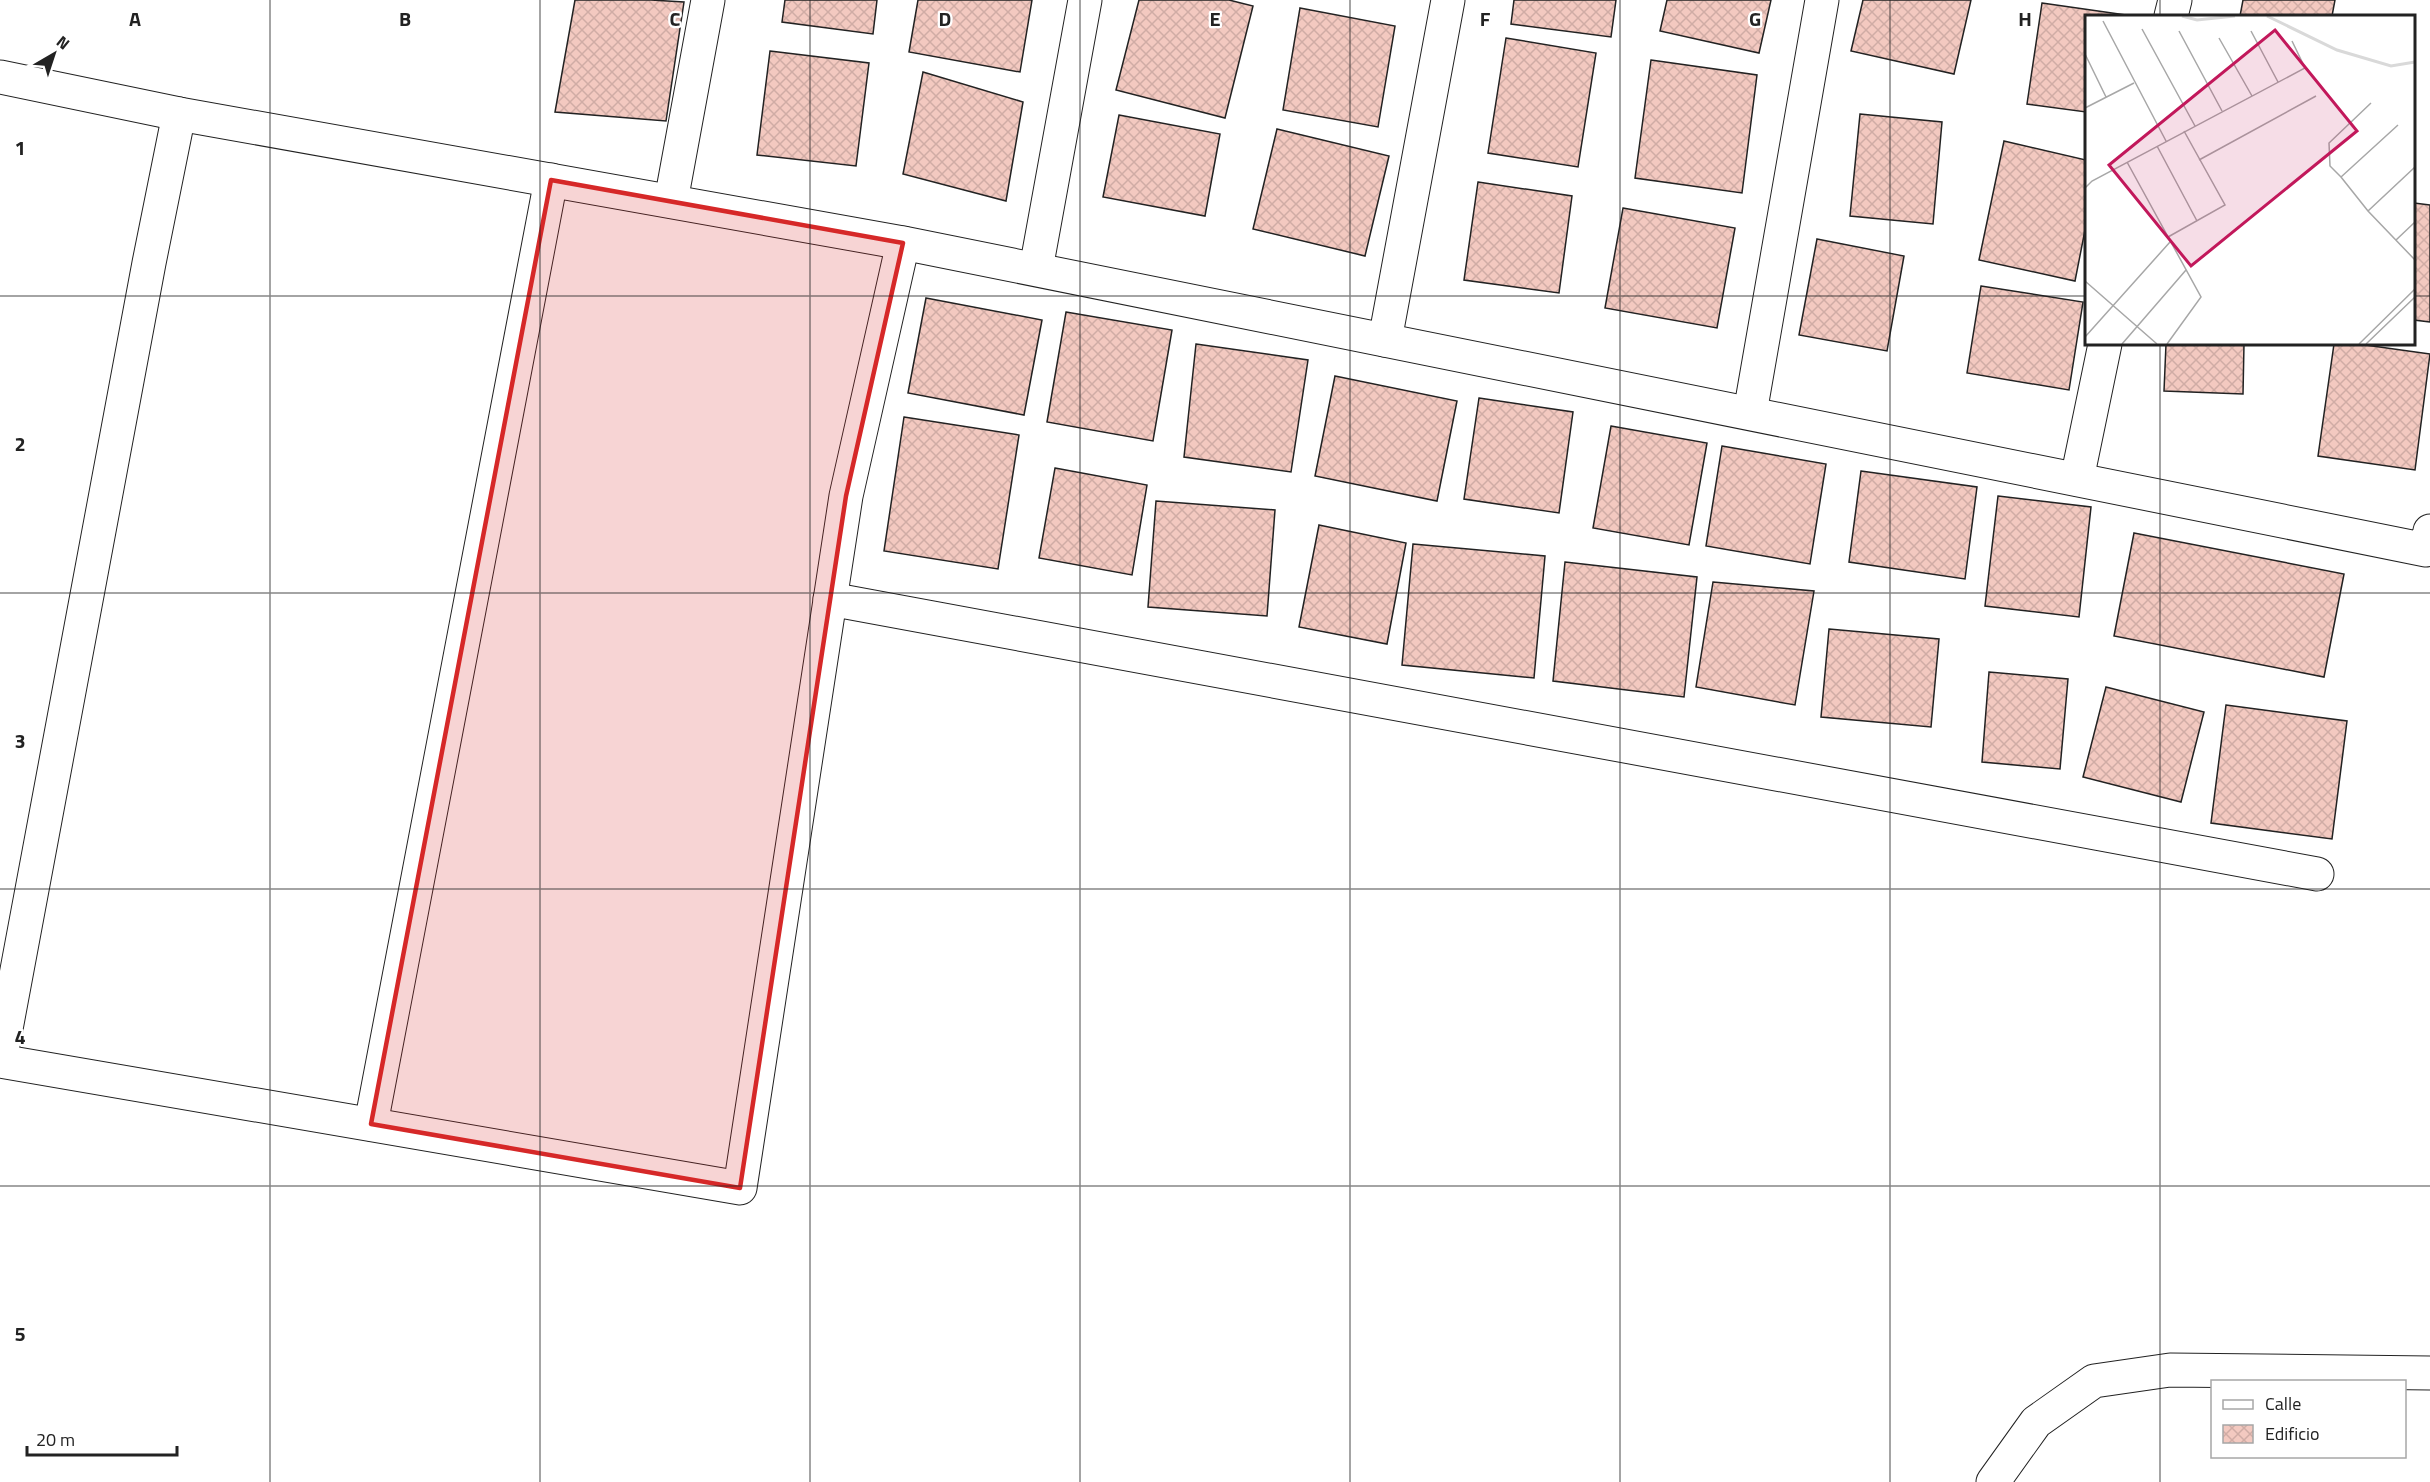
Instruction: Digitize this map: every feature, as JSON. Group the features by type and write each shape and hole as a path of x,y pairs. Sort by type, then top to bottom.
{"street":[{"path":"671,201 708,0"},
{"path":"1036,270 1085,0"},
{"path":"1385,340 1448,0"},
{"path":"1750,413 1822,0"},
{"path":"2171,15 2175,0"},
{"path":"0,76 179,114 903,243 2426,550 2430,531"},
{"path":"179,114 0,1062 740,1188 846,496 903,243"},
{"path":"371,1124 551,180"},
{"path":"2077,479 2105,345"},
{"path":"830,599 2317,874"},
{"path":"1993,1482 2036,1422 2094,1381 2170,1370 2430,1373"}],"highlighted area":[{"path":"551,180 903,243 846,496 740,1188 371,1124"}],"building":[{"path":"575,0 684,2 666,121 555,112"},
{"path":"785,0 877,0 873,34 782,22"},
{"path":"918,0 1032,0 1020,72 909,52"},
{"path":"1139,0 1229,0 1253,6 1225,118 1116,90"},
{"path":"1514,0 1616,0 1611,37 1511,24"},
{"path":"1667,0 1771,0 1759,53 1660,31"},
{"path":"1863,0 1971,0 1954,74 1851,51"},
{"path":"2243,0 2335,0 2332,15 2240,15"},
{"path":"2042,3 2126,15 2085,15 2085,112 2027,104"},
{"path":"1300,8 1395,26 1378,127 1283,110"},
{"path":"1506,38 1596,53 1578,167 1488,153"},
{"path":"770,51 869,63 856,166 757,155"},
{"path":"1651,60 1757,75 1742,193 1635,178"},
{"path":"923,72 1023,102 1006,201 903,174"},
{"path":"1860,114 1942,122 1933,224 1850,216"},
{"path":"1119,115 1220,134 1205,216 1103,197"},
{"path":"1277,129 1389,156 1365,256 1253,229"},
{"path":"2004,141 2085,160 2085,230 2075,281 1979,260"},
{"path":"1478,182 1572,196 1559,293 1464,280"},
{"path":"2415,203 2430,205 2430,322 2415,320"},
{"path":"1623,208 1735,228 1717,328 1605,308"},
{"path":"1817,239 1904,256 1887,351 1799,335"},
{"path":"1981,286 2083,302 2069,390 1967,373"},
{"path":"926,298 1042,320 1024,415 908,393"},
{"path":"1066,312 1172,330 1153,441 1047,422"},
{"path":"1196,344 1308,360 1291,472 1184,457"},
{"path":"2166,345 2244,345 2243,394 2164,391"},
{"path":"2334,345 2365,345 2430,354 2415,470 2318,456"},
{"path":"1335,376 1457,401 1437,501 1315,476"},
{"path":"1479,398 1573,412 1559,513 1464,499"},
{"path":"904,417 1019,435 998,569 884,551"},
{"path":"1611,426 1707,443 1689,545 1593,528"},
{"path":"1722,446 1826,464 1810,564 1706,546"},
{"path":"1055,468 1147,485 1132,575 1039,558"},
{"path":"1861,471 1977,487 1965,579 1849,562"},
{"path":"1998,496 2091,507 2079,617 1985,606"},
{"path":"1156,501 1275,510 1267,616 1148,607"},
{"path":"1319,525 1406,543 1387,644 1299,627"},
{"path":"2134,533 2344,574 2324,677 2114,636"},
{"path":"1413,544 1545,556 1534,678 1402,665"},
{"path":"1565,562 1697,577 1684,697 1553,681"},
{"path":"1713,582 1814,591 1795,705 1696,687"},
{"path":"1829,629 1939,639 1931,727 1821,717"},
{"path":"1989,672 2068,679 2060,769 1982,762"},
{"path":"2106,687 2204,712 2181,802 2083,777"},
{"path":"2226,705 2347,721 2332,839 2211,823"}]}
